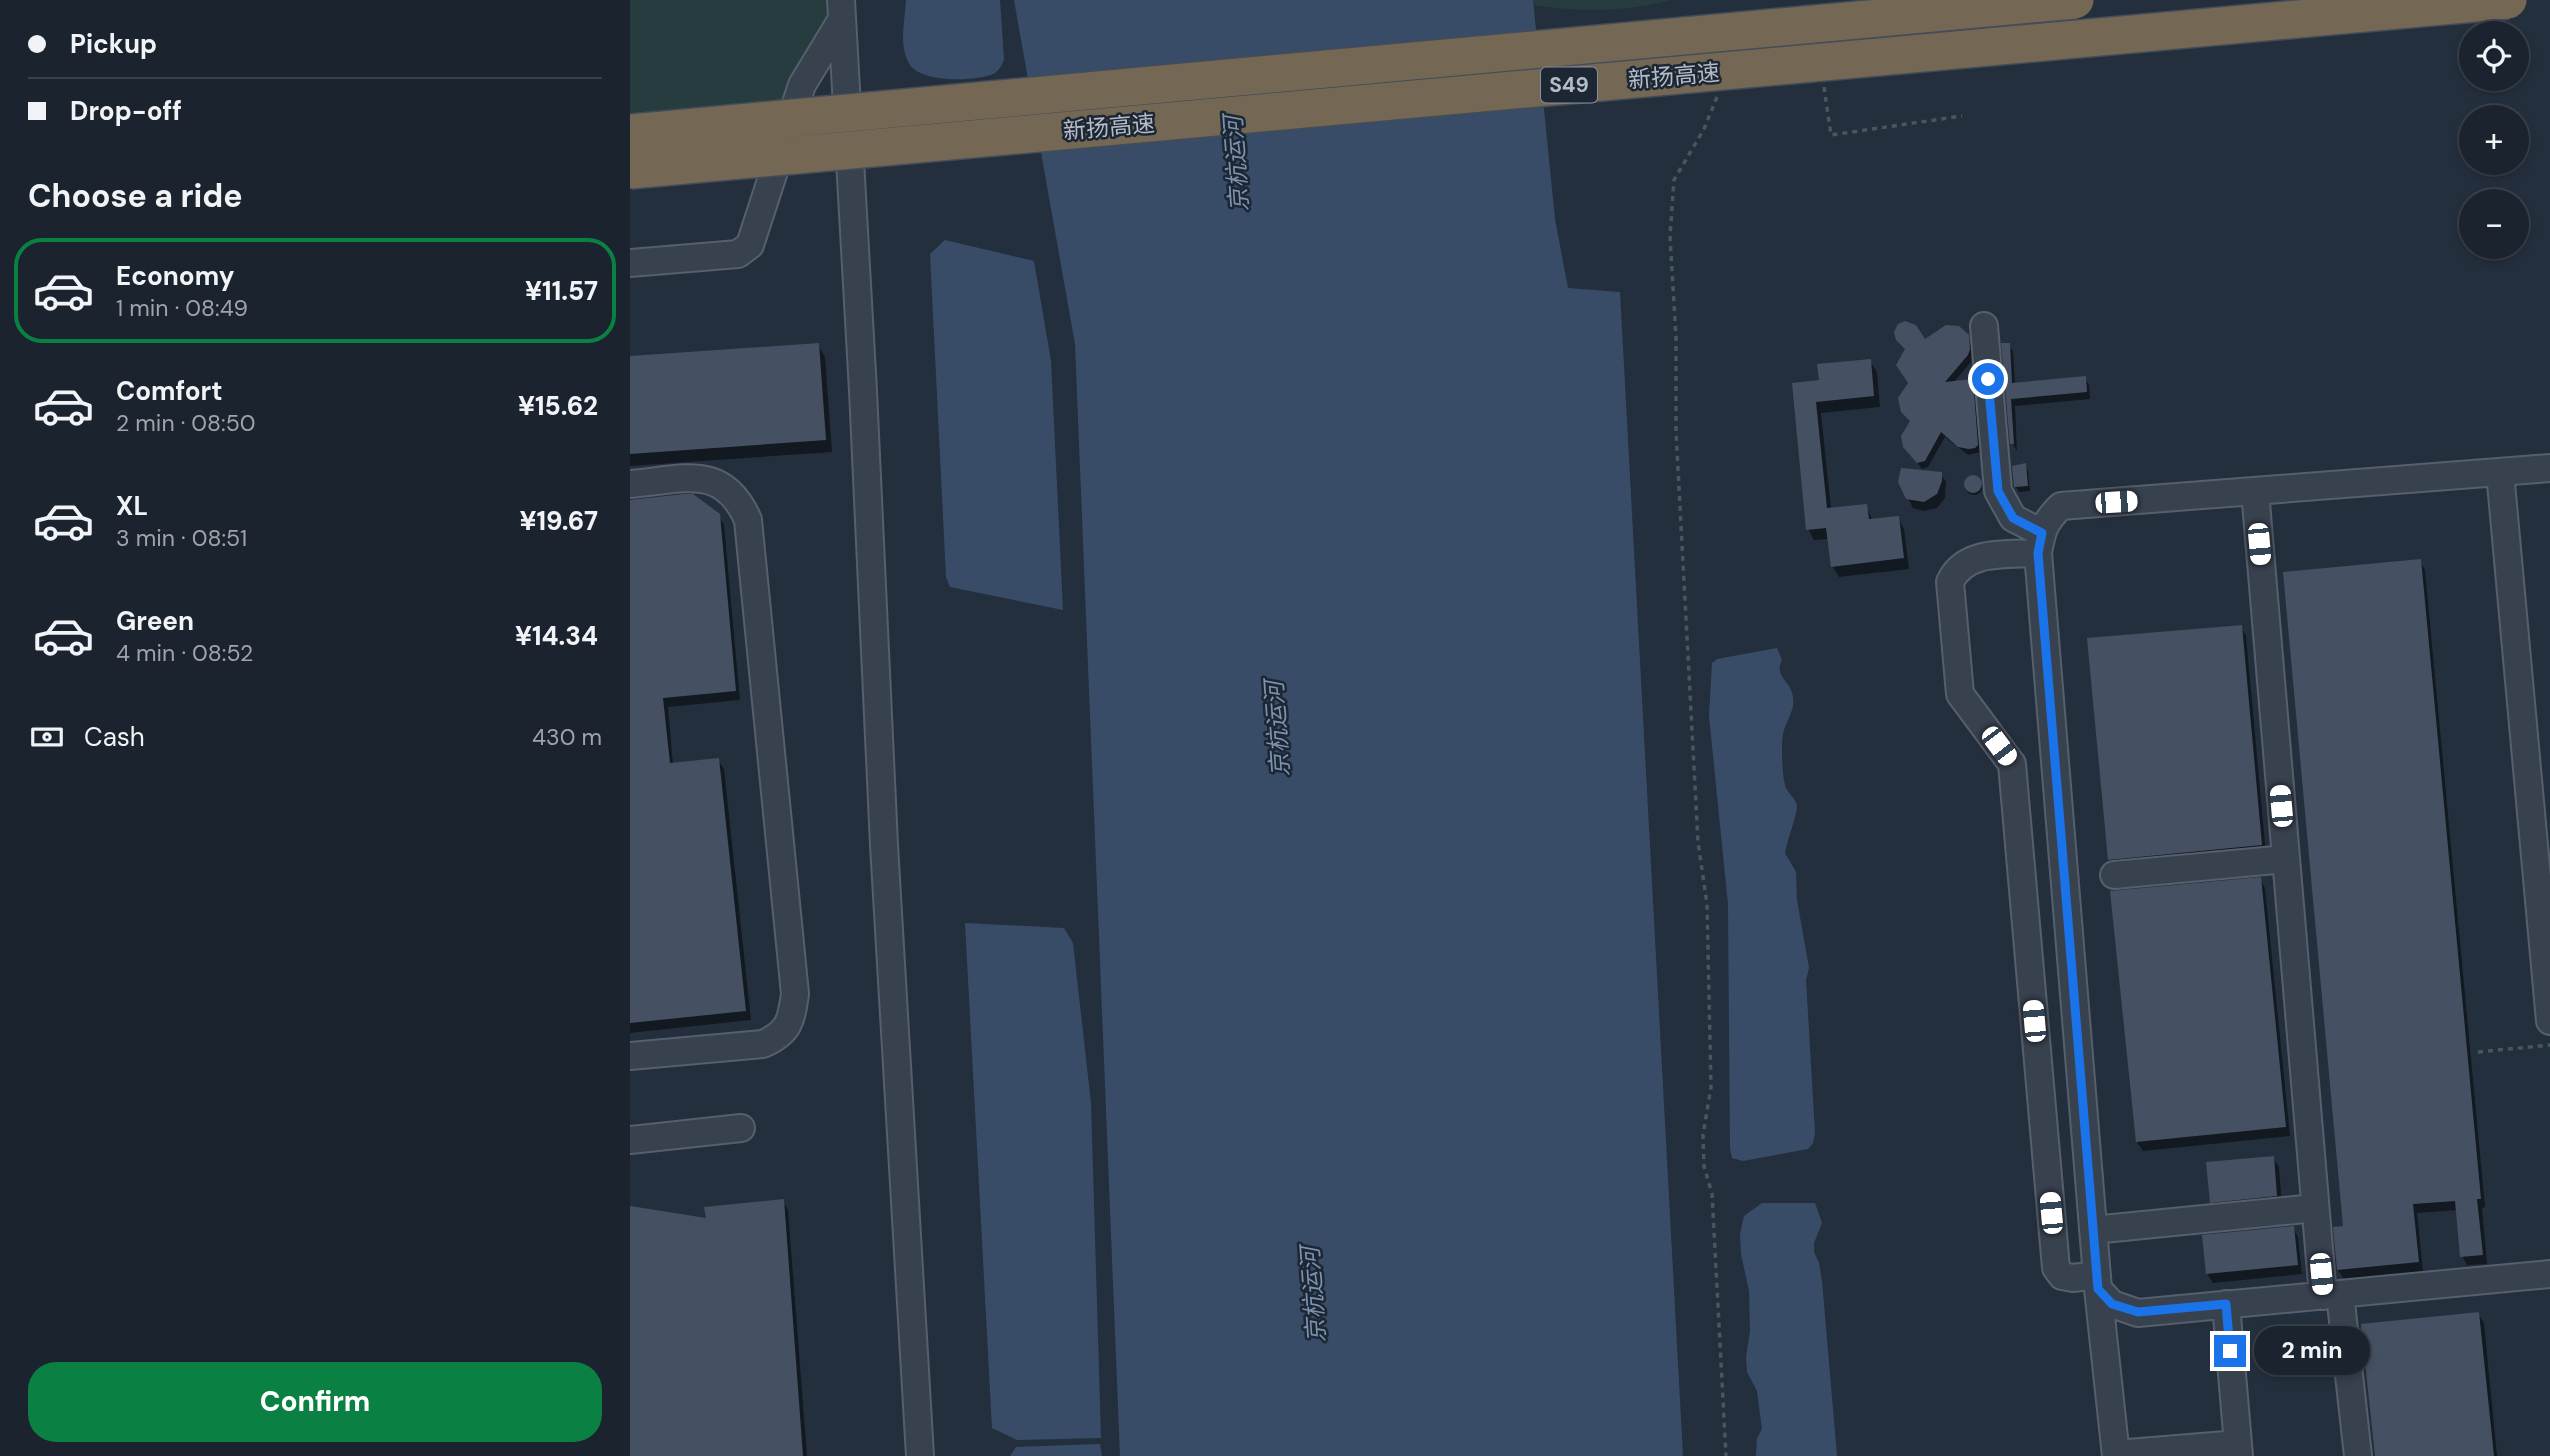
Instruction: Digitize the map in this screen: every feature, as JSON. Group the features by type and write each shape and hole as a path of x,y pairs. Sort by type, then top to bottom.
{"highway":[{"name":"新扬高速","path":"630,133 2075,0"},
{"name":"新扬高速","path":"630,170 2508,0"}],"street":[{"path":"630,263 738,254 750,245 802,85 841,10"},
{"path":"841,10 919,1456"},
{"path":"1984,326 1998,491 2013,518 2040,543"},
{"path":"2226,1304 2239,1450 2116,1455 2097,1282 2040,543 2047,519 2061,506 2550,468"},
{"path":"2500,472 2550,1021"},
{"path":"630,484 705,478 728,488 741,503 748,520 795,994 792,1015 782,1036 763,1045 630,1056"},
{"path":"2255,491 2315,1208 2358,1456"},
{"path":"2040,543 1966,561 1955,570 1951,582 1960,694 2012,764 2056,1268 2062,1276 2097,1282 2112,1304 2138,1312 2550,1274"},
{"path":"2114,875 2286,859"},
{"path":"2025,912 2067,909"},
{"path":"630,1140 741,1128"},
{"path":"2093,1230 2315,1208"}],"path":[{"path":"1823,80 1831,135 1962,116"},
{"path":"1717,96 1704,129 1674,180 1670,236 1676,338 1676,432 1698,842 1707,904 1711,1087 1703,1135 1704,1156 1712,1194 1726,1456"},
{"path":"2478,1052 2550,1045"}],"green space":[{"path":"630,0 852,0 782,104 630,118"},
{"path":"1533,0 1671,0 1620,9 1585,10 1534,5"}],"water":[{"path":"906,0 1000,0 1004,59 1000,68 987,76 964,79 938,78 916,71 906,58 904,50"},
{"name":"京杭运河","path":"1014,0 1533,0 1555,219 1568,288 1620,292 1683,1456 1120,1456 1075,344"},
{"path":"945,240 1034,261 1051,361 1063,610 950,587 946,577 930,254"},
{"path":"1777,648 1782,660 1781,674 1793,699 1783,734 1782,761 1786,788 1797,806 1785,853 1796,872 1797,900 1809,968 1806,980 1815,1133 1813,1143 1808,1149 1743,1161 1732,1158 1730,1149 1728,904 1709,716 1712,663 1717,659"},
{"path":"965,923 1064,928 1073,943 1091,1103 1101,1438 1017,1440 992,1428"},
{"path":"1762,1203 1815,1203 1822,1223 1814,1243 1814,1252 1822,1281 1837,1456 1756,1456 1757,1438 1762,1429 1757,1391 1747,1372 1749,1291 1741,1254 1740,1234 1744,1216"},
{"path":"1100,1444 1102,1456 1010,1456 1016,1447"}],"building":[{"path":"1905,321 1916,325 1925,339 1946,325 1959,326 1969,335 1968,355 1945,382 1973,379 1978,445 1975,448 1958,447 1941,432 1925,461 1917,463 1903,447 1901,436 1910,421 1901,412 1898,398 1908,383 1896,365 1905,349 1896,340 1894,332 1898,324"},
{"path":"819,343 826,440 630,454 630,356"},
{"path":"2001,343 2010,343 2012,383 2086,376 2087,392 2011,399 2014,444 2010,444"},
{"path":"1871,359 1874,396 1816,402 1827,508 1867,504 1869,519 1899,516 1904,558 1831,567 1826,528 1806,530 1792,383 1819,380 1817,364"},
{"path":"2026,463 2028,486 2014,487 2012,466"},
{"path":"1901,468 1942,472 1937,494 1924,502 1906,499 1898,482"},
{"path":"1969,475 1977,475 1982,484 1980,491 1969,493 1964,488 1964,480"},
{"path":"693,494 720,514 736,691 663,698 670,763 719,758 746,1011 630,1023 630,500"},
{"path":"2421,559 2481,1199 2477,1199 2483,1255 2460,1257 2455,1201 2413,1204 2419,1262 2337,1270 2333,1227 2343,1226 2283,572"},
{"path":"2242,625 2262,845 2108,860 2087,638"},
{"path":"2261,877 2286,1127 2136,1142 2110,891"},
{"path":"2274,1156 2277,1196 2210,1203 2206,1162"},
{"path":"784,1199 803,1456 630,1456 630,1206 706,1218 704,1207"},
{"path":"2294,1226 2298,1265 2206,1274 2202,1235"},
{"path":"2479,1312 2494,1456 2375,1456 2361,1324"}],"route":[{"path":"1988,379 1998,491 2013,518 2042,533 2038,553 2098,1289 2112,1304 2138,1312 2226,1304 2230,1351"}]}
